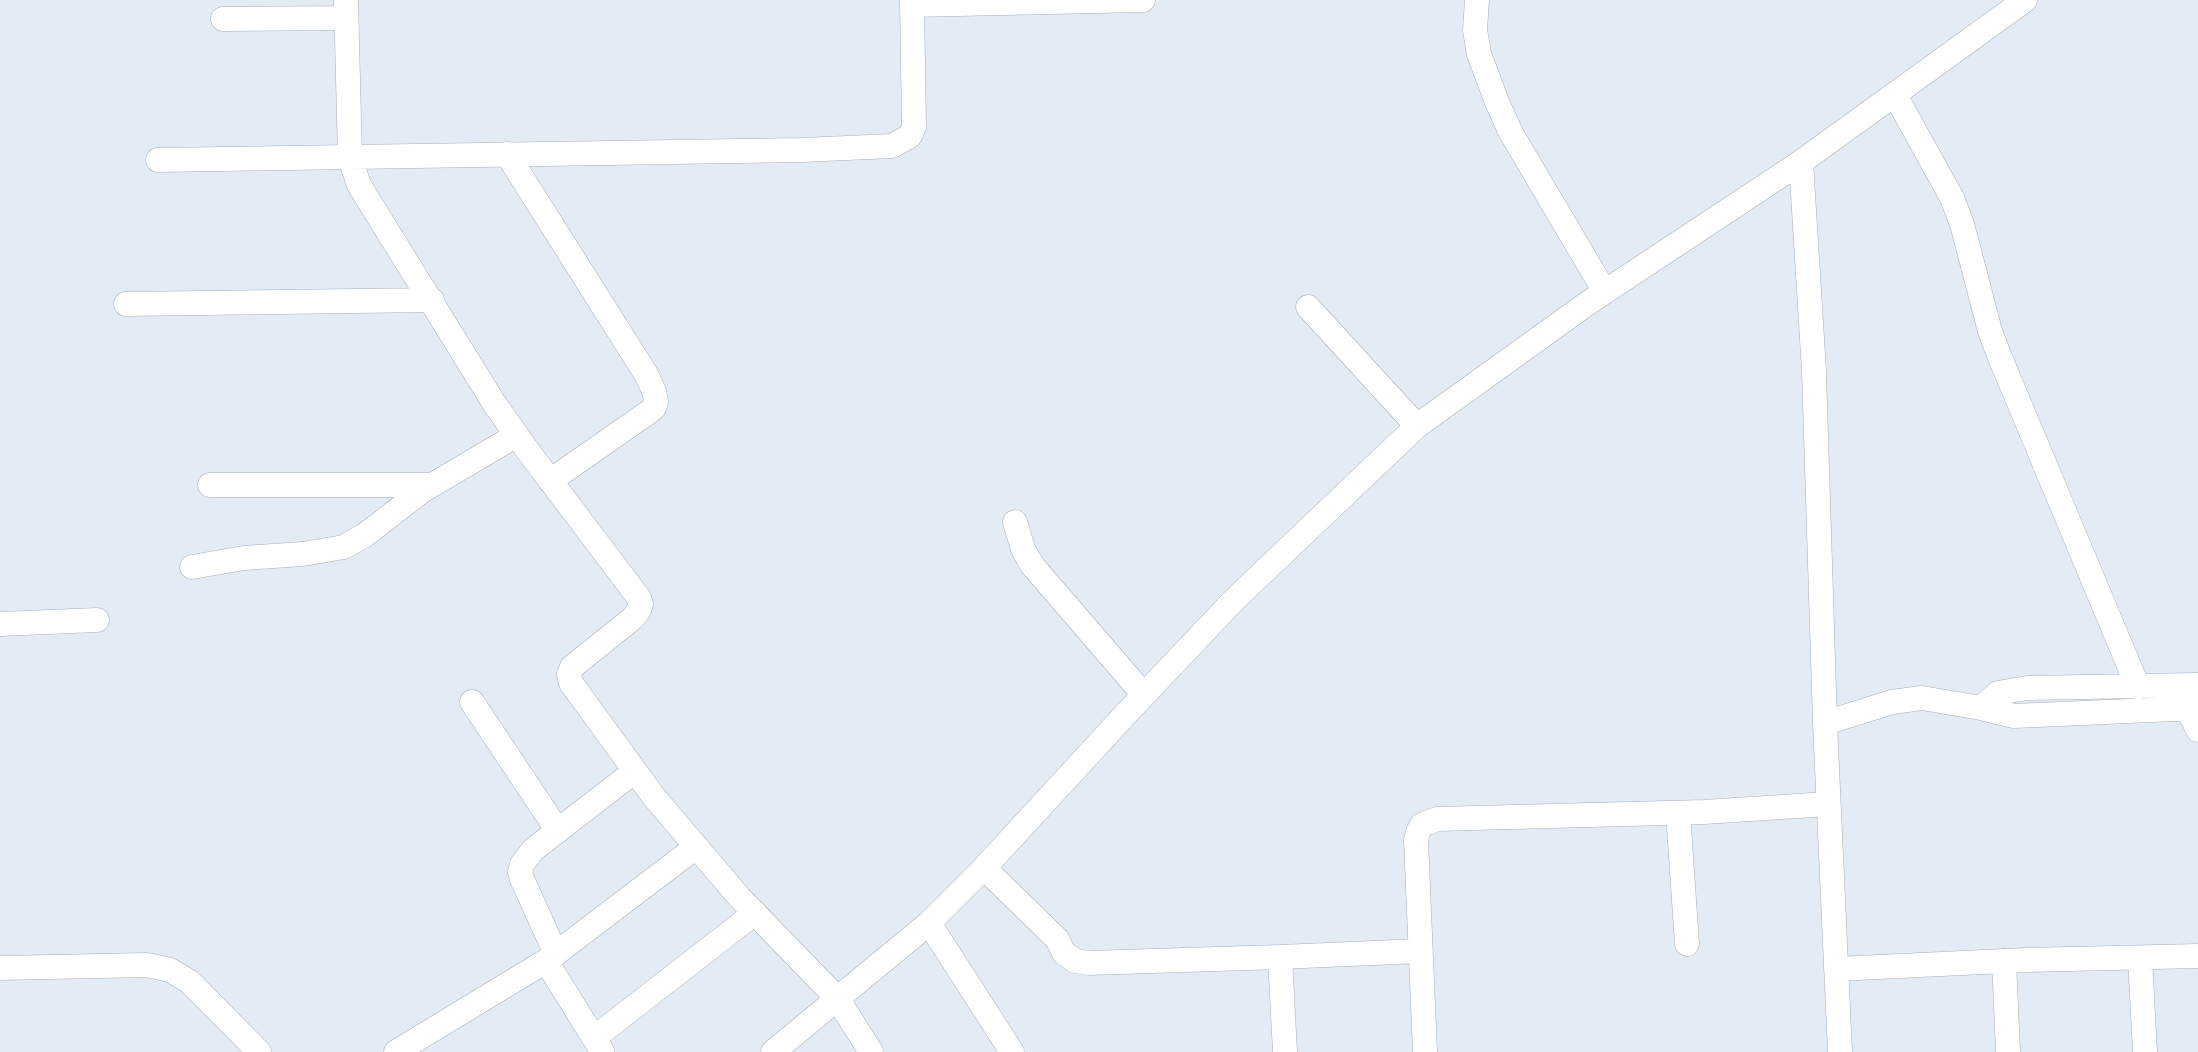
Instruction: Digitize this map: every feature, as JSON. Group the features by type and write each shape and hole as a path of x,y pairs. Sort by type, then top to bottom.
{"street":[{"path":"158,160 802,150 892,146 910,136 914,127 912,3 1143,0"},
{"path":"1477,0 1475,30 1479,54 1511,134 1605,292"},
{"path":"773,1052 929,923 984,868 1144,695 1236,599 1417,426 1504,362 1605,292 1801,162 2025,0"},
{"path":"223,19 346,9 350,158 359,185 432,300 494,403 635,592 641,604 633,618 578,661 569,674 571,683 654,797 696,847 755,913 837,998 871,1052"},
{"path":"1894,95 1952,198 1962,224 1990,330 1999,355 2138,687"},
{"path":"507,154 646,374 654,391 656,402 654,408 646,414 550,480"},
{"path":"1801,162 1814,371 1828,804 1840,1052"},
{"path":"126,304 432,300"},
{"path":"1308,308 1417,426"},
{"path":"192,567 244,558 303,554 344,547 365,535 412,497 517,435"},
{"path":"210,484 432,485"},
{"path":"1015,522 1023,549 1032,564 1144,695"},
{"path":"0,624 97,620"},
{"path":"1980,708 1998,694 2007,691 2198,686"},
{"path":"1825,723 1912,698 1922,698 2014,716 2193,708 2198,730"},
{"path":"472,702 558,830"},
{"path":"635,771 527,856 520,872 551,957 598,1045 755,913"},
{"path":"1425,1052 1416,840 1422,825 1429,821 1678,813 1828,804"},
{"path":"1678,813 1687,944"},
{"path":"396,1052 551,957 696,847"},
{"path":"984,868 1057,939 1064,953 1075,961 1097,963 1280,958 1420,951"},
{"path":"929,923 1012,1052"},
{"path":"1836,969 2004,961 2198,956"},
{"path":"1280,958 1285,1052"},
{"path":"2140,958 2145,1052"},
{"path":"2004,961 2008,1052"},
{"path":"0,968 138,965 170,970 190,982 259,1052"}]}
